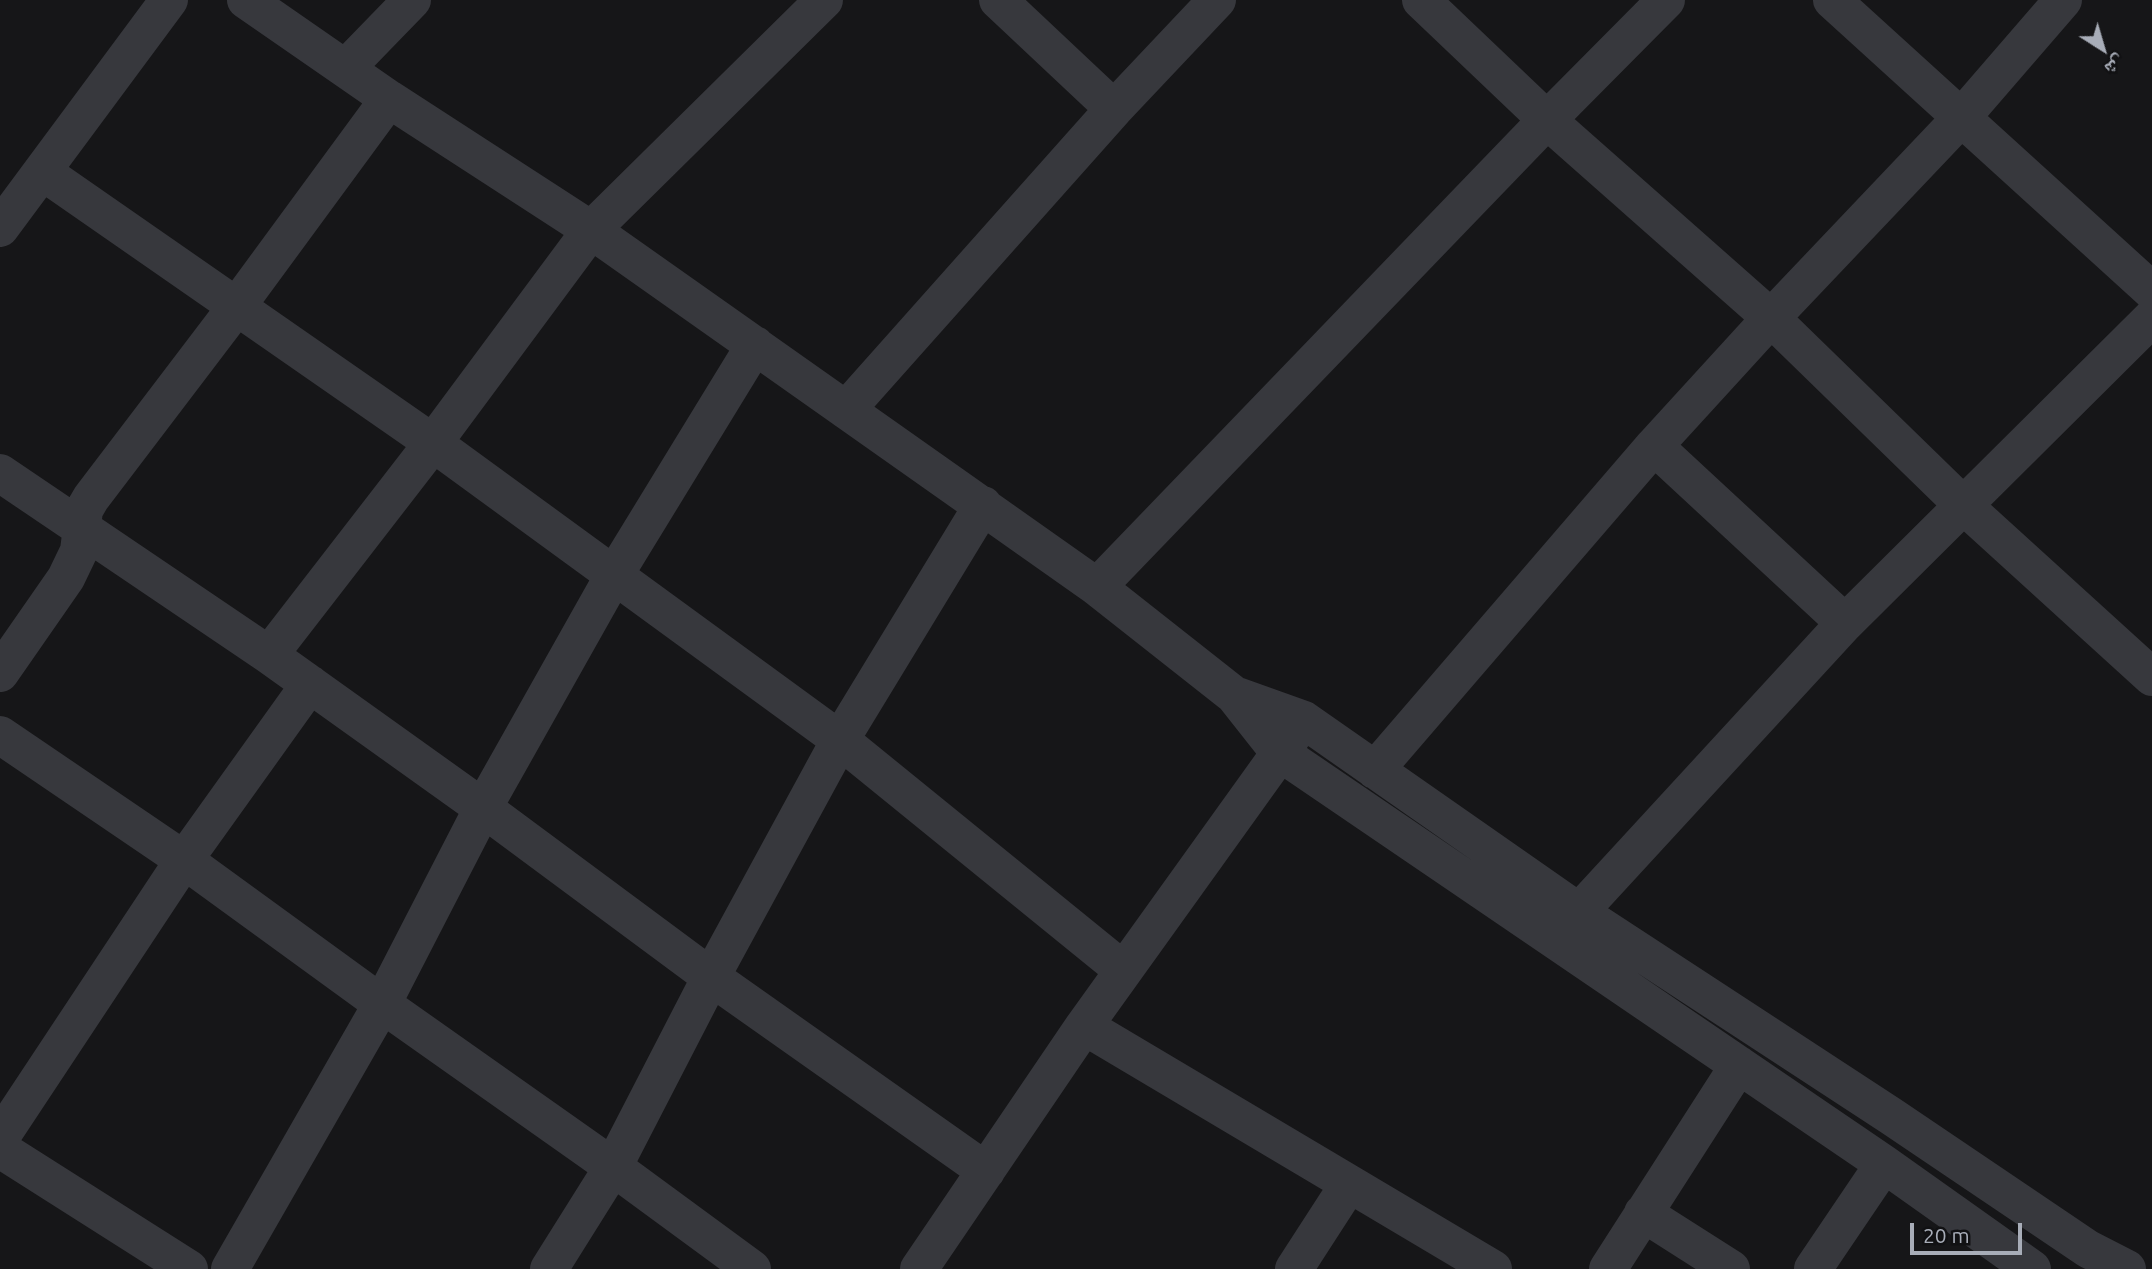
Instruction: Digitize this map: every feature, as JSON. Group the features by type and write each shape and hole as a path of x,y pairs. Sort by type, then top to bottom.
{"street":[{"path":"0,228 169,0"},
{"path":"247,0 389,99 591,230 1097,587 1234,695 1279,752 1884,1164 2032,1269"},
{"path":"346,68 412,0"},
{"path":"269,655 433,443 591,230 824,0"},
{"path":"998,0 1114,109"},
{"path":"846,410 1114,109 1217,0"},
{"path":"1421,0 1547,120 1771,318 1963,505 2152,677"},
{"path":"1097,587 1666,0"},
{"path":"1832,0 2152,291"},
{"path":"1374,770 1654,446 1961,118 2063,0"},
{"path":"0,673 66,578 79,551 84,510 91,498 389,99"},
{"path":"43,172 433,443 613,577 840,740 1123,970"},
{"path":"1579,912 1845,623 2152,318"},
{"path":"230,1269 382,1004 483,808 613,577 755,345"},
{"path":"1654,446 1845,623"},
{"path":"0,472 310,684 483,808 711,978 986,1171"},
{"path":"549,1269 613,1167 711,978 840,740 983,505"},
{"path":"0,1138 184,860 310,684"},
{"path":"1234,695 1304,720 1579,912 1891,1116 2081,1259 2127,1269"},
{"path":"919,1269 1123,970 1304,720"},
{"path":"0,736 184,860 752,1269"},
{"path":"1084,1026 1493,1269"},
{"path":"1608,1269 1739,1065"},
{"path":"0,1149 189,1269"},
{"path":"1813,1269 1884,1164"},
{"path":"1294,1269 1349,1184"},
{"path":"1643,1213 1731,1269"}]}
